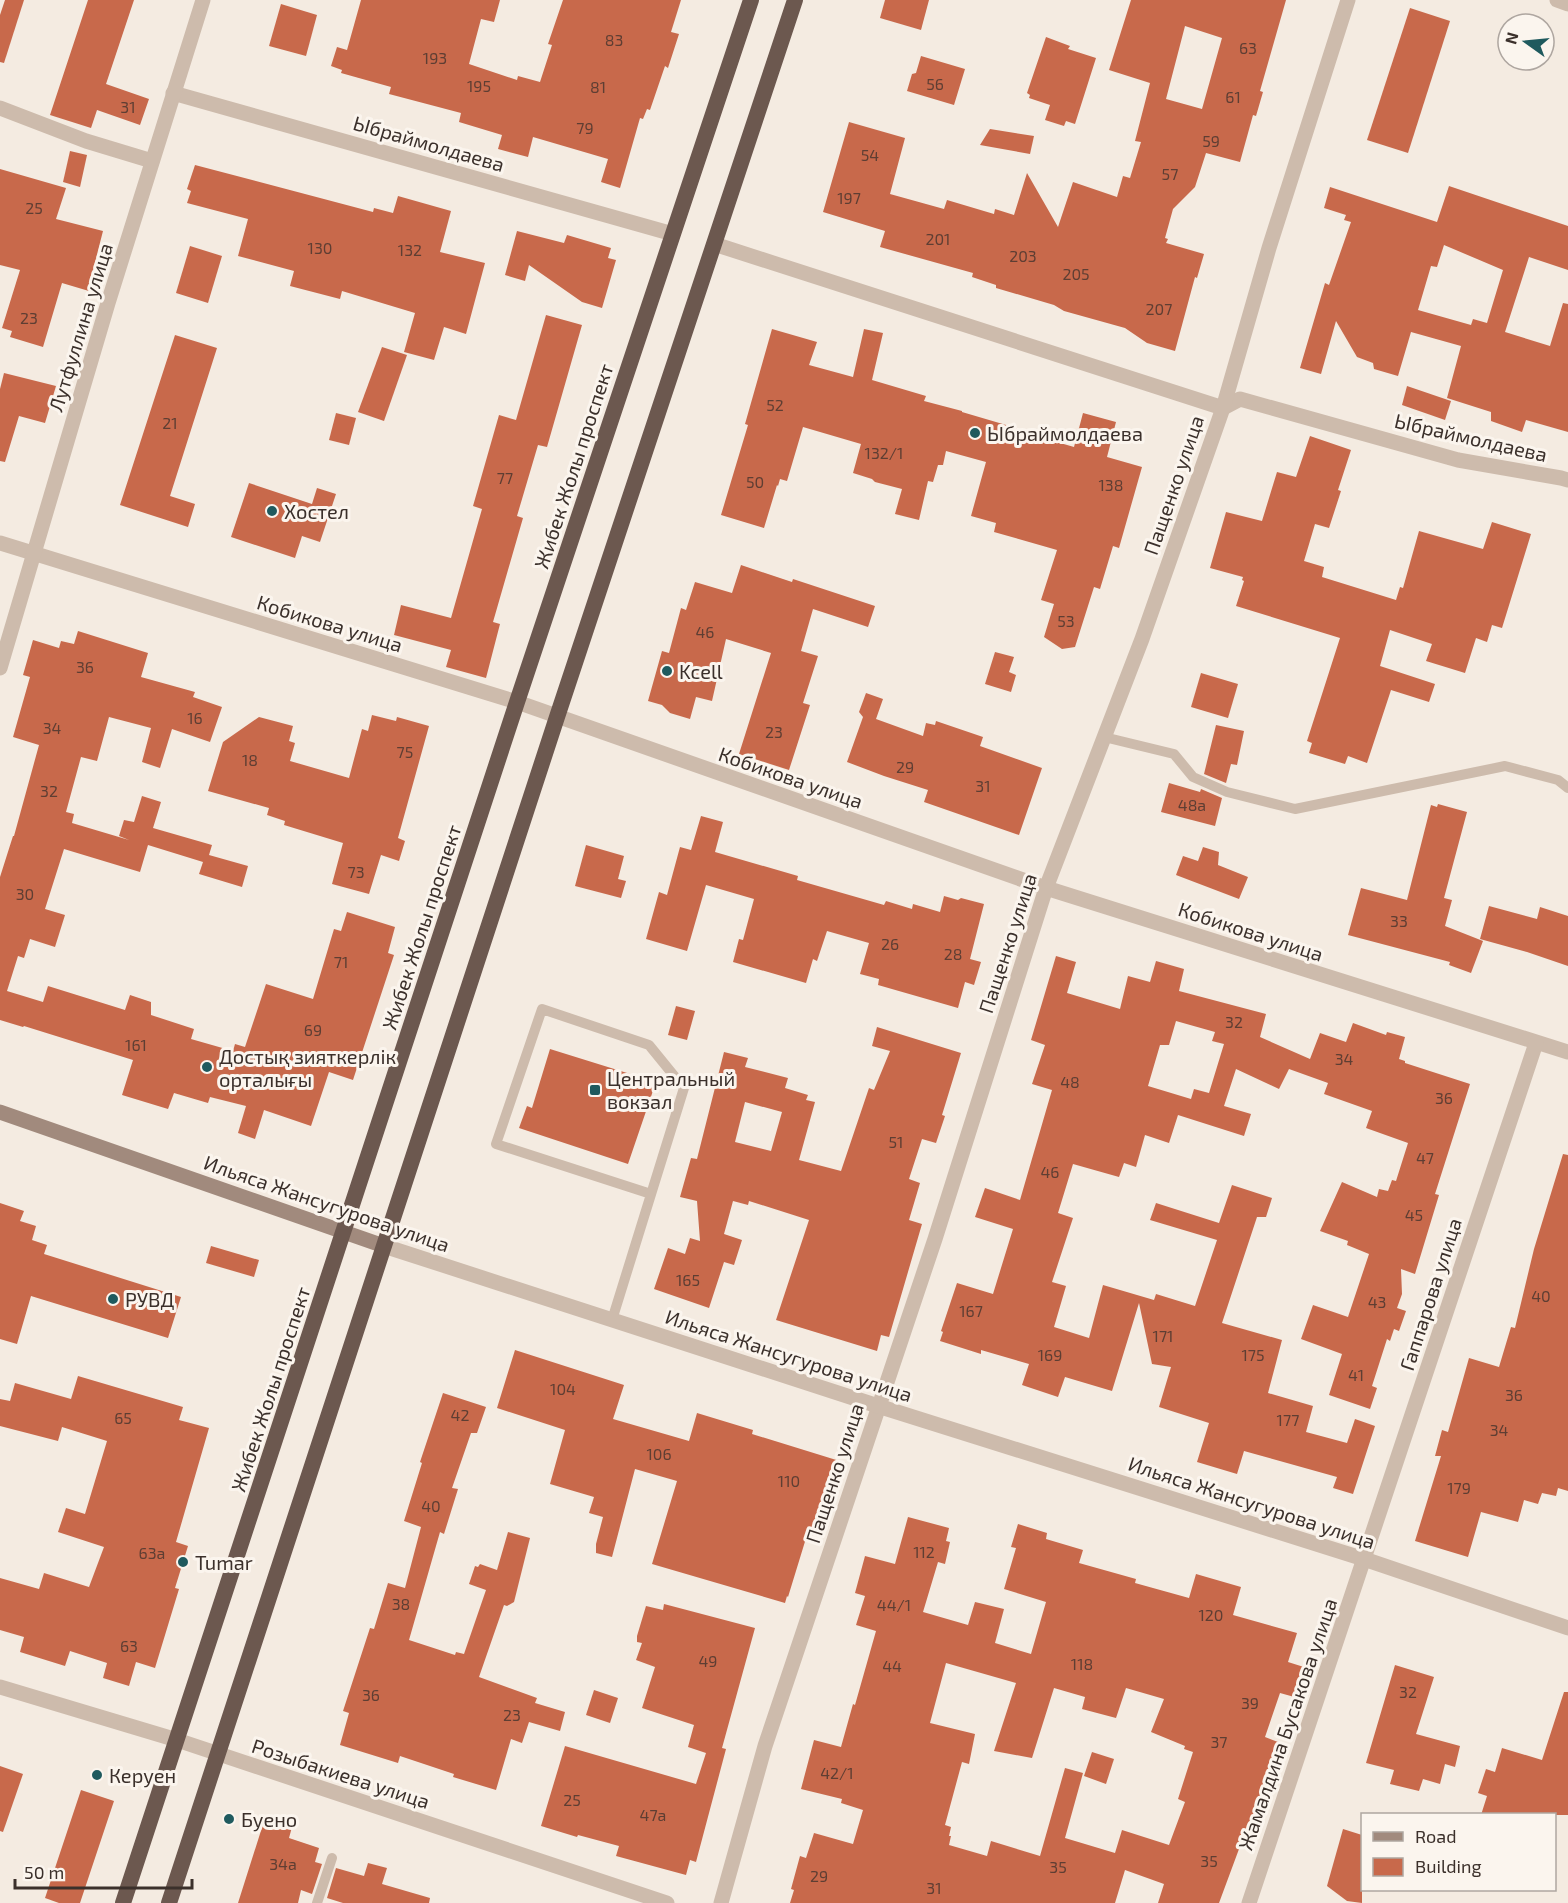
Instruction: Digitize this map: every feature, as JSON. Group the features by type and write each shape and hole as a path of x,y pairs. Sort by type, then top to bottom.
{"highway":[{"name":"Жибек Жолы проспект","path":"123,1903 517,702 751,0"},
{"path":"169,1903 557,717 795,0"}],"main road":[{"name":"Ильяса Жансугурова улица","path":"0,1112 384,1246"}],"street":[{"name":"Лутфуллина улица","path":"0,668 203,0"},
{"name":"Пащенко улица","path":"721,1903 765,1746 934,1239 1046,888 1142,639 1223,408 1269,248 1348,0"},
{"path":"1557,0 1568,4"},
{"name":"Ыбраймолдаева","path":"173,93 673,234"},
{"path":"0,108 86,141 153,161"},
{"path":"714,244 1223,408"},
{"name":"Ыбраймолдаева","path":"1223,408 1240,399 1458,460 1568,480"},
{"name":"Кобикова улица","path":"0,543 517,702 1046,888 1568,1052"},
{"name":"Гаппарова улица","path":"1364,1559 1536,1043"},
{"name":"Ильяса Жансугурова улица","path":"384,1246 878,1406 1364,1559 1568,1628"},
{"name":"Жамалдина Бусакова улица","path":"1249,1903 1364,1559"},
{"name":"Розыбакиева улица","path":"0,1687 177,1740 667,1903"}],"lane":[{"path":"1104,737 1174,754 1193,777 1227,792 1295,808 1505,766 1558,780 1568,788"},
{"path":"612,1320 684,1088 649,1045 542,1009 496,1144 651,1194"},
{"path":"317,1903 332,1858"}],"building":[{"path":"5,0 24,0 4,63 0,62 0,15"},
{"path":"88,0 134,0 106,84 149,99 140,125 97,110 91,128 50,115"},
{"path":"361,0 500,0 494,22 481,19 469,64 517,80 518,76 540,82 552,45 548,44 563,0 681,0 671,32 679,34 668,68 665,66 650,110 647,109 643,119 640,118 620,188 601,182 608,159 533,137 528,157 498,149 502,135 459,122 461,113 389,94 391,87 341,73 342,70 331,66 337,47 347,50"},
{"path":"885,0 929,0 921,30 880,18"},
{"path":"1131,0 1286,0 1260,91 1263,92 1256,116 1253,115 1240,162 1206,153 1195,187 1173,209 1165,238 1168,239 1166,243 1204,254 1197,278 1195,277 1175,351 1147,343 1125,328 1064,311 1054,305 996,288 996,285 972,277 973,273 880,247 885,231 823,212 849,122 905,138 890,194 944,209 947,200 994,214 995,209 1014,215 1027,173 1058,227 1073,182 1117,197 1123,176 1130,178 1141,142 1135,141 1150,83 1109,70","holes":["1185,26 1222,38 1202,109 1166,99"]},
{"path":"281,4 317,15 306,56 269,46"},
{"path":"1410,8 1450,21 1408,153 1367,140"},
{"path":"1046,37 1070,46 1068,49 1096,58 1075,124 1066,121 1064,126 1045,120 1050,105 1029,98 1030,95 1027,93"},
{"path":"921,56 965,69 954,105 907,91"},
{"path":"990,129 1034,136 1030,154 980,145"},
{"path":"70,151 87,155 80,187 63,182"},
{"path":"195,165 373,212 374,208 393,213 398,196 451,211 440,252 485,263 466,334 444,327 434,360 404,352 415,313 342,291 340,299 290,286 294,271 238,256 248,219 187,203 191,191 187,189"},
{"path":"0,169 66,188 56,219 103,231 93,270 105,273 99,294 62,283 43,347 10,337 12,331 2,328 20,270 0,265"},
{"path":"1449,186 1568,226 1568,270 1529,257 1505,332 1550,346 1563,303 1568,304 1568,432 1526,420 1522,432 1491,421 1491,412 1447,398 1461,346 1411,332 1398,376 1374,369 1373,363 1357,357 1336,321 1321,374 1300,368 1325,283 1329,285 1351,222 1344,220 1346,215 1324,208 1330,187 1437,222","holes":["1444,245 1503,270 1487,323 1473,319 1471,325 1418,310 1431,266 1437,267"]},
{"path":"517,231 564,243 567,235 611,248 608,258 616,260 602,308 582,302 529,265 525,281 505,275"},
{"path":"190,246 222,256 208,303 176,293"},
{"path":"546,315 582,325 547,447 538,445 517,516 523,518 493,622 500,624 486,678 446,667 451,650 394,635 401,605 451,618 482,509 473,506 499,415 516,420"},
{"path":"772,329 817,342 809,365 853,377 864,329 883,333 872,380 926,396 924,401 1074,447 1083,413 1116,422 1107,457 1142,467 1119,548 1113,546 1100,589 1094,587 1075,647 1062,649 1044,637 1054,604 1041,600 1057,550 994,532 996,523 971,516 986,462 946,451 943,465 938,465 933,482 928,481 919,520 895,514 902,489 853,473 861,444 803,427 787,481 780,479 777,485 764,528 721,515 748,425 745,424"},
{"path":"175,335 217,348 170,496 195,504 188,527 120,505"},
{"path":"382,347 407,355 384,421 358,412"},
{"path":"4,373 56,386 45,423 19,416 5,462 0,461 0,389"},
{"path":"1407,386 1451,401 1445,420 1402,405"},
{"path":"336,413 356,418 349,445 329,440"},
{"path":"1310,436 1351,450 1329,528 1315,524 1304,561 1324,567 1322,577 1396,600 1400,587 1403,588 1419,531 1483,549 1492,522 1531,534 1502,628 1492,625 1487,642 1476,638 1465,673 1426,661 1432,644 1390,630 1380,666 1435,684 1429,702 1391,690 1367,763 1348,756 1345,764 1309,753 1312,743 1307,741 1340,638 1236,606 1244,581 1243,577 1210,568 1226,512 1262,521 1277,472 1296,477"},
{"path":"249,483 312,504 317,488 336,494 320,542 302,536 295,558 231,537"},
{"path":"741,565 792,582 793,579 875,606 868,627 813,609 801,651 818,656 803,703 810,705 789,770 739,754 771,653 726,639 712,701 696,697 690,719 670,713 662,705 648,701 662,651 669,653 681,608 686,610 695,582 732,593"},
{"path":"78,631 148,653 141,677 195,692 193,697 222,707 210,742 172,729 160,768 142,762 151,728 109,717 97,761 81,757 66,812 74,814 72,823 129,840 119,836 124,820 134,822 142,796 161,802 153,828 212,845 209,855 248,866 242,887 199,874 203,862 148,845 140,872 64,849 45,909 65,915 55,947 30,939 24,958 18,956 7,991 43,1002 48,986 125,1010 130,995 151,1002 151,1015 194,1029 191,1039 233,1051 235,1044 245,1047 266,984 313,999 334,929 341,931 347,912 395,927 388,953 394,955 353,1080 329,1072 311,1126 264,1110 255,1139 238,1133 246,1106 210,1097 208,1103 174,1093 168,1109 122,1095 133,1060 0,1020 0,877 14,836 39,745 13,737 30,677 23,675 33,640 59,648 61,641 74,644"},
{"path":"995,652 1014,657 1009,672 1016,675 1011,692 985,684"},
{"path":"1201,673 1238,684 1228,718 1191,707"},
{"path":"866,693 883,699 876,719 923,736 926,723 935,725 936,721 983,737 980,746 1042,768 1019,835 924,802 928,790 847,762 863,717 859,712"},
{"path":"372,715 396,721 397,717 429,726 398,838 405,841 399,861 381,855 369,894 332,884 343,843 284,825 285,821 267,815 269,808 208,791 223,742 259,717 293,726 289,741 295,743 290,761 349,778 362,729 368,731"},
{"path":"1216,725 1244,731 1237,765 1231,764 1226,783 1204,774"},
{"path":"1169,783 1200,792 1201,789 1222,798 1215,826 1161,812"},
{"path":"1438,804 1467,812 1444,898 1452,900 1445,926 1483,941 1471,973 1449,965 1450,962 1348,935 1361,888 1407,900 1431,805 1437,807"},
{"path":"701,816 723,822 715,852 798,876 797,880 884,905 886,901 912,909 913,904 940,912 944,896 984,904 970,959 981,962 974,985 965,982 958,1008 878,985 879,979 860,974 869,943 827,931 817,961 813,959 806,983 733,962 739,939 743,940 754,899 706,885 687,951 646,939 659,892 667,895 680,847 691,850"},
{"path":"586,845 624,856 618,879 626,881 621,898 575,886"},
{"path":"1203,847 1219,852 1218,865 1248,877 1239,899 1176,875 1183,856 1198,861"},
{"path":"1489,906 1537,919 1540,907 1568,916 1568,966 1480,939"},
{"path":"1056,956 1076,962 1067,993 1120,1009 1128,976 1150,982 1156,961 1184,969 1179,991 1266,1014 1260,1037 1310,1059 1320,1033 1346,1042 1353,1023 1386,1035 1387,1032 1405,1037 1399,1059 1470,1084 1435,1194 1439,1195 1415,1274 1401,1269 1402,1294 1397,1308 1406,1311 1399,1331 1394,1329 1390,1341 1387,1339 1372,1386 1377,1388 1370,1409 1329,1395 1342,1354 1301,1339 1313,1305 1348,1317 1369,1254 1347,1245 1348,1241 1320,1231 1342,1182 1377,1197 1379,1189 1388,1191 1392,1180 1396,1181 1408,1143 1366,1128 1372,1111 1324,1094 1328,1083 1289,1069 1279,1089 1236,1069 1224,1106 1251,1114 1244,1136 1178,1115 1169,1143 1145,1135 1136,1167 1124,1163 1119,1177 1073,1164 1058,1213 1073,1218 1052,1282 1066,1286 1054,1327 1089,1338 1103,1285 1154,1300 1156,1294 1195,1306 1217,1240 1150,1220 1156,1203 1219,1223 1232,1185 1272,1198 1266,1217 1257,1217 1222,1323 1282,1340 1268,1393 1313,1406 1306,1432 1347,1443 1355,1419 1375,1426 1353,1494 1333,1488 1337,1477 1244,1451 1237,1474 1197,1462 1209,1423 1159,1407 1171,1367 1152,1364 1139,1303 1112,1391 1065,1377 1058,1397 1022,1385 1029,1364 981,1350 981,1354 940,1341 943,1332 941,1331 957,1283 993,1294 1013,1229 975,1217 985,1188 1020,1200 1052,1090 1032,1084 1045,1045 1031,1040","holes":["1176,1021 1215,1032 1212,1041 1224,1044 1209,1093 1194,1089 1191,1099 1148,1086 1160,1045 1169,1045"]},
{"path":"676,1006 695,1011 687,1040 668,1035"},
{"path":"877,1027 961,1053 936,1143 922,1139 909,1179 920,1183 909,1220 922,1224 889,1337 881,1335 877,1351 776,1320 809,1220 749,1201 748,1205 733,1201 724,1234 742,1240 734,1265 724,1262 709,1308 654,1289 668,1248 685,1254 690,1238 700,1241 697,1201 680,1197 691,1158 697,1159 724,1052 748,1058 745,1067 788,1078 785,1088 808,1095 806,1100 815,1102 799,1160 841,1171 869,1088 874,1090 890,1051 872,1046","holes":["745,1102 782,1112 771,1151 735,1142"]},
{"path":"550,1049 656,1082 628,1164 519,1128 527,1106 532,1108"},
{"path":"1563,1154 1568,1155 1568,1491 1558,1488 1556,1496 1542,1493 1538,1504 1524,1500 1518,1522 1481,1512 1468,1557 1415,1541 1441,1456 1435,1456 1442,1430 1448,1432 1469,1358 1499,1367 1511,1327 1515,1328 1534,1249"},
{"path":"0,1203 24,1211 20,1221 36,1226 32,1240 47,1245 44,1254 181,1297 168,1338 31,1296 17,1344 0,1339"},
{"path":"211,1246 259,1260 254,1277 206,1263"},
{"path":"515,1350 624,1385 613,1419 689,1441 697,1413 753,1430 752,1434 846,1463 830,1515 819,1511 812,1536 807,1535 785,1603 652,1564 677,1481 635,1469 612,1557 596,1553 603,1517 589,1513 594,1497 550,1484 565,1430 497,1408"},
{"path":"78,1376 183,1407 179,1420 209,1428 176,1542 188,1546 175,1588 179,1589 155,1668 136,1662 129,1686 103,1678 107,1663 70,1651 65,1666 20,1652 24,1637 0,1630 0,1578 39,1589 44,1573 89,1587 104,1547 58,1532 66,1508 85,1514 107,1441 62,1427 58,1441 0,1426 0,1399 10,1401 15,1383 71,1399"},
{"path":"443,1393 486,1407 477,1433 471,1433 452,1488 458,1489 444,1534 440,1532 409,1640 455,1655 456,1652 464,1654 486,1590 469,1584 475,1566 478,1567 480,1564 497,1570 508,1532 530,1538 514,1602 507,1606 504,1605 479,1677 537,1698 535,1703 565,1712 560,1731 529,1722 522,1743 511,1739 496,1790 453,1777 454,1774 400,1756 398,1763 340,1745 349,1713 343,1711 370,1628 374,1629 388,1583 405,1588 421,1527 404,1521 422,1463 420,1462"},
{"path":"908,1517 949,1528 946,1541 950,1542 945,1564 938,1562 923,1612 968,1625 975,1602 1004,1609 995,1643 1031,1654 1046,1602 1004,1589 1016,1548 1011,1547 1018,1524 1047,1533 1046,1539 1083,1550 1079,1563 1136,1579 1135,1583 1189,1598 1196,1574 1241,1587 1233,1615 1297,1633 1288,1662 1307,1668 1298,1698 1280,1693 1265,1737 1278,1742 1274,1752 1278,1753 1272,1771 1268,1770 1251,1822 1249,1822 1219,1903 1158,1903 1164,1884 1125,1870 1115,1903 790,1903 794,1890 791,1889 800,1856 806,1858 814,1833 853,1844 863,1810 841,1803 842,1799 801,1789 814,1740 841,1747 876,1631 856,1625 865,1596 855,1593 865,1556 895,1564","holes":["946,1663 1016,1683 994,1751 1032,1758 1054,1688 1085,1697 1082,1709 1116,1718 1126,1688 1164,1699 1151,1732 1185,1746 1184,1749 1193,1752 1178,1799 1185,1802 1169,1845 1122,1830 1115,1853 1065,1838 1083,1773 1065,1768 1040,1856 991,1841 987,1856 949,1845 951,1827 945,1825 962,1762 969,1764 975,1734 930,1723"]},
{"path":"664,1604 755,1628 722,1748 726,1749 696,1862 690,1860 686,1875 616,1856 619,1846 541,1826 565,1746 696,1784 706,1753 688,1747 694,1725 642,1708 655,1667 636,1660 642,1643 637,1642 637,1636 646,1606 663,1610"},
{"path":"1395,1665 1434,1677 1416,1734 1460,1746 1455,1767 1445,1764 1440,1784 1423,1779 1419,1791 1390,1784 1394,1770 1366,1763"},
{"path":"594,1690 618,1698 610,1723 586,1715"},
{"path":"1564,1692 1568,1692 1568,1815 1482,1813 1487,1796 1478,1793 1486,1769 1495,1772 1502,1748 1542,1760"},
{"path":"1092,1752 1114,1759 1106,1784 1084,1776"},
{"path":"0,1766 23,1774 3,1832 0,1831"},
{"path":"81,1790 114,1801 80,1903 59,1903 45,1898"},
{"path":"265,1818 292,1827 289,1838 319,1848 315,1862 322,1864 312,1894 301,1890 298,1903 238,1903"},
{"path":"1343,1829 1361,1835 1362,1903 1347,1901 1327,1886"},
{"path":"368,1863 387,1868 382,1884 430,1898 429,1903 343,1903 327,1898 336,1868 364,1876"}],"place":[{"name":"Ыбраймолдаева","path":"975,433"},
{"name":"Хостел","path":"272,511"},
{"name":"Kcell","path":"667,671"},
{"name":"Достық зияткерлік орталығы","path":"207,1067"},
{"name":"Центральный вокзал","path":"595,1090"},
{"name":"РУВД","path":"113,1299"},
{"name":"Tumar","path":"183,1562"},
{"name":"Керуен","path":"97,1775"},
{"name":"Буено","path":"229,1819"}]}
